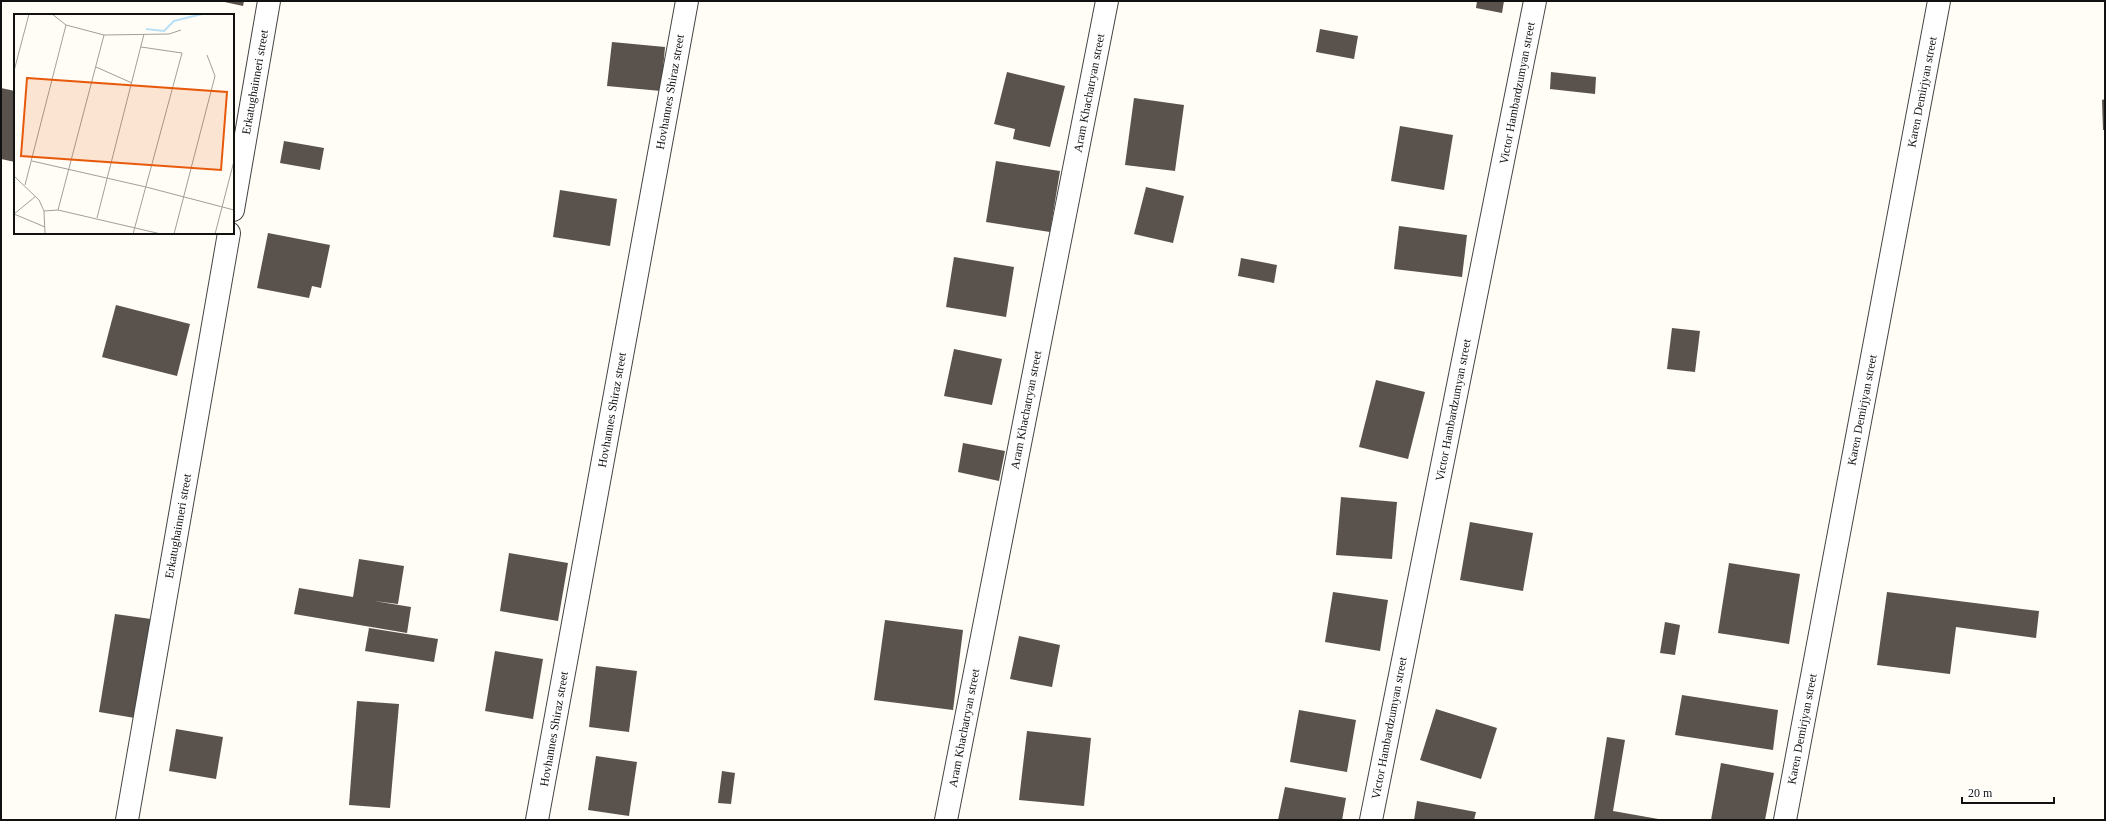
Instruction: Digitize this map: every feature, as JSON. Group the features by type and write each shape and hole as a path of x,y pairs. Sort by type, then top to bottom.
{"street":[{"name":"Erkatughainneri street","path":"234,204 269,1"},
{"name":"Hovhannes Shiraz street","path":"537,820 687,1"},
{"name":"Aram Khachatryan street","path":"946,820 1106,1"},
{"name":"Victor Hambardzumyan street","path":"1371,820 1535,1"},
{"name":"Karen Demirjyan street","path":"1785,820 1939,1"},
{"name":"Erkatughainneri street","path":"128,820 229,234"}],"building":[{"path":"220,1 244,1 243,6"},
{"path":"1477,1 1504,1 1502,13 1476,8"},
{"path":"1320,29 1358,36 1354,59 1316,52"},
{"path":"612,42 665,47 661,91 607,86"},
{"path":"1007,72 1065,86 1050,147 1013,139 1015,129 994,124"},
{"path":"1551,72 1596,77 1595,94 1550,89"},
{"path":"1,88 14,91 14,162 1,159"},
{"path":"1134,98 1184,105 1175,171 1125,165"},
{"path":"2105,99 2105,130 2103,130 2102,100"},
{"path":"1400,126 1453,135 1444,190 1391,181"},
{"path":"284,141 324,148 320,170 280,163"},
{"path":"996,161 1060,171 1050,232 986,222"},
{"path":"1146,187 1184,196 1173,243 1134,234"},
{"path":"560,190 617,199 610,246 553,237"},
{"path":"1399,226 1467,235 1462,277 1394,269"},
{"path":"268,233 330,245 321,288 312,286 309,298 257,288"},
{"path":"954,257 1014,267 1006,317 946,307"},
{"path":"1241,258 1277,265 1274,283 1238,276"},
{"path":"116,305 190,324 177,376 102,357"},
{"path":"1672,328 1700,331 1695,372 1667,369"},
{"path":"954,349 1002,359 992,405 944,396"},
{"path":"1376,380 1425,392 1408,459 1359,447"},
{"path":"963,443 1005,451 999,481 958,472"},
{"path":"1341,497 1397,502 1392,559 1336,555"},
{"path":"1470,522 1533,533 1523,591 1460,580"},
{"path":"509,553 568,563 558,621 500,611"},
{"path":"359,559 404,566 398,604 374,601 411,607 407,633 294,614 299,588 353,597"},
{"path":"1729,563 1800,574 1789,644 1718,633"},
{"path":"1333,592 1388,600 1380,651 1325,642"},
{"path":"1887,592 2039,611 2036,638 1956,627 1950,674 1877,665"},
{"path":"115,614 151,619 135,718 99,712"},
{"path":"885,620 963,630 953,710 874,700"},
{"path":"1665,622 1680,625 1675,655 1660,653"},
{"path":"369,628 438,639 434,662 365,651"},
{"path":"1019,636 1060,645 1052,687 1010,679"},
{"path":"495,651 543,659 533,719 485,711"},
{"path":"596,666 637,671 629,732 589,727"},
{"path":"1682,695 1778,710 1773,750 1675,735"},
{"path":"357,701 399,704 390,808 349,805"},
{"path":"1436,709 1497,728 1481,779 1420,760"},
{"path":"1299,710 1356,720 1347,772 1290,762"},
{"path":"176,729 223,737 216,779 169,771"},
{"path":"1027,731 1091,738 1084,806 1019,800"},
{"path":"1607,737 1625,740 1613,811 1664,820 1594,820"},
{"path":"596,756 637,762 629,816 588,810"},
{"path":"1721,763 1774,773 1765,820 1711,820"},
{"path":"722,771 735,773 731,804 718,803"},
{"path":"1285,787 1346,798 1342,820 1278,820"},
{"path":"1417,801 1476,812 1474,820 1414,820"}]}
